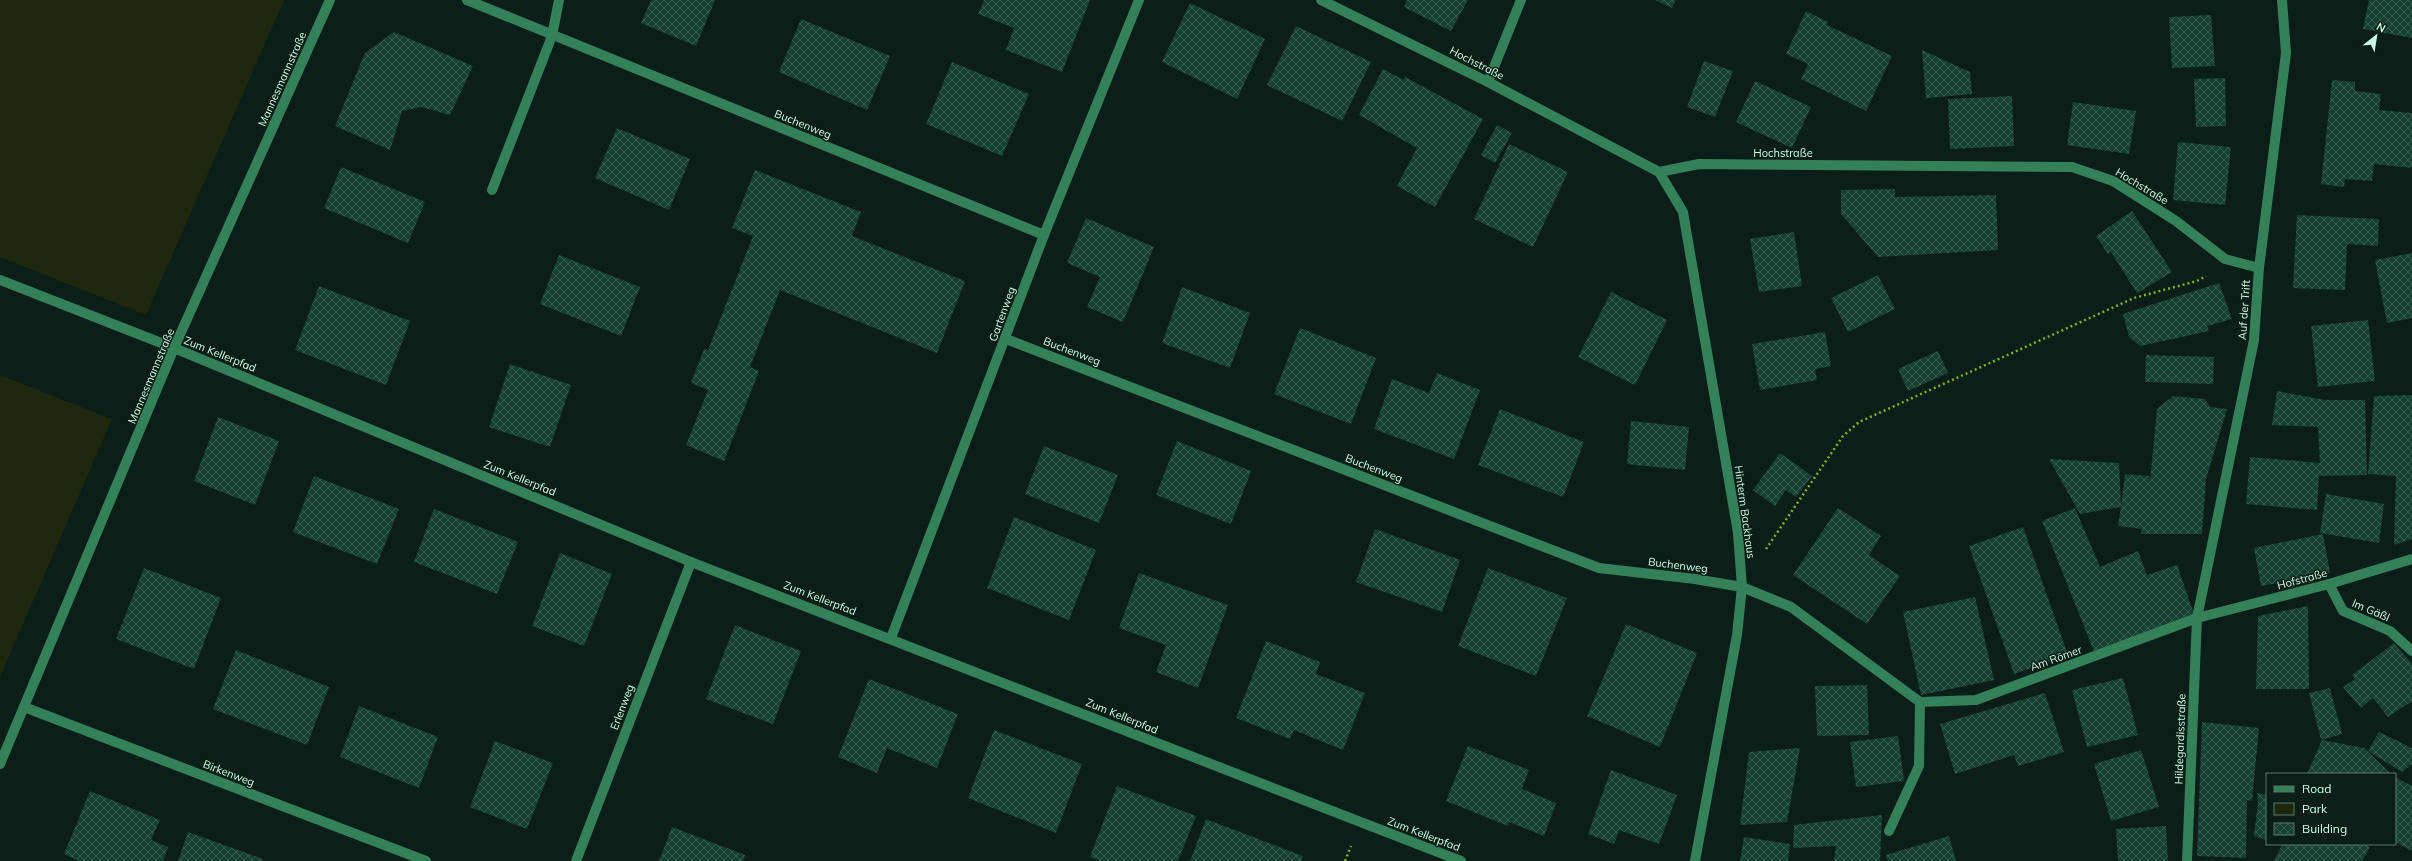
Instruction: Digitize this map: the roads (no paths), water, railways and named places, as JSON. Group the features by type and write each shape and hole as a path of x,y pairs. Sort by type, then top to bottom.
{"street":[{"name":"Mannesmannstraße","path":"0,764 174,348 330,0"},
{"name":"Buchenweg","path":"467,0 552,36 1044,234"},
{"path":"492,190 552,36 559,0"},
{"name":"Gartenweg","path":"891,638 1006,339 1044,234 1139,0"},
{"name":"Hochstraße","path":"1321,0 1488,82 1659,172 1699,164 2072,167 2113,181 2176,221 2225,259 2258,268"},
{"path":"1488,82 1521,0"},
{"name":"Auf der Trift","path":"2197,618 2254,340 2258,268 2286,53 2282,0"},
{"name":"Hinterm Backhaus","path":"1659,172 1683,212 1738,533 1742,587 1738,635 1695,861"},
{"name":"Zum Kellerpfad","path":"0,280 174,348 691,562 891,638 1461,861"},
{"name":"Buchenweg","path":"1006,339 1599,568 1695,579 1742,587"},
{"name":"Hofstraße","path":"2197,618 2329,584 2412,559"},
{"name":"Erlenweg","path":"576,861 691,562"},
{"name":"Im Gäßl","path":"2329,584 2343,611 2390,631 2412,651"},
{"path":"1742,587 1791,607 1920,702 1919,766 1889,831"},
{"name":"Am Römer","path":"1920,702 1976,700 2197,618"},
{"name":"Hildegardisstraße","path":"2187,861 2197,618"},
{"name":"Birkenweg","path":"24,707 426,861"}]}
